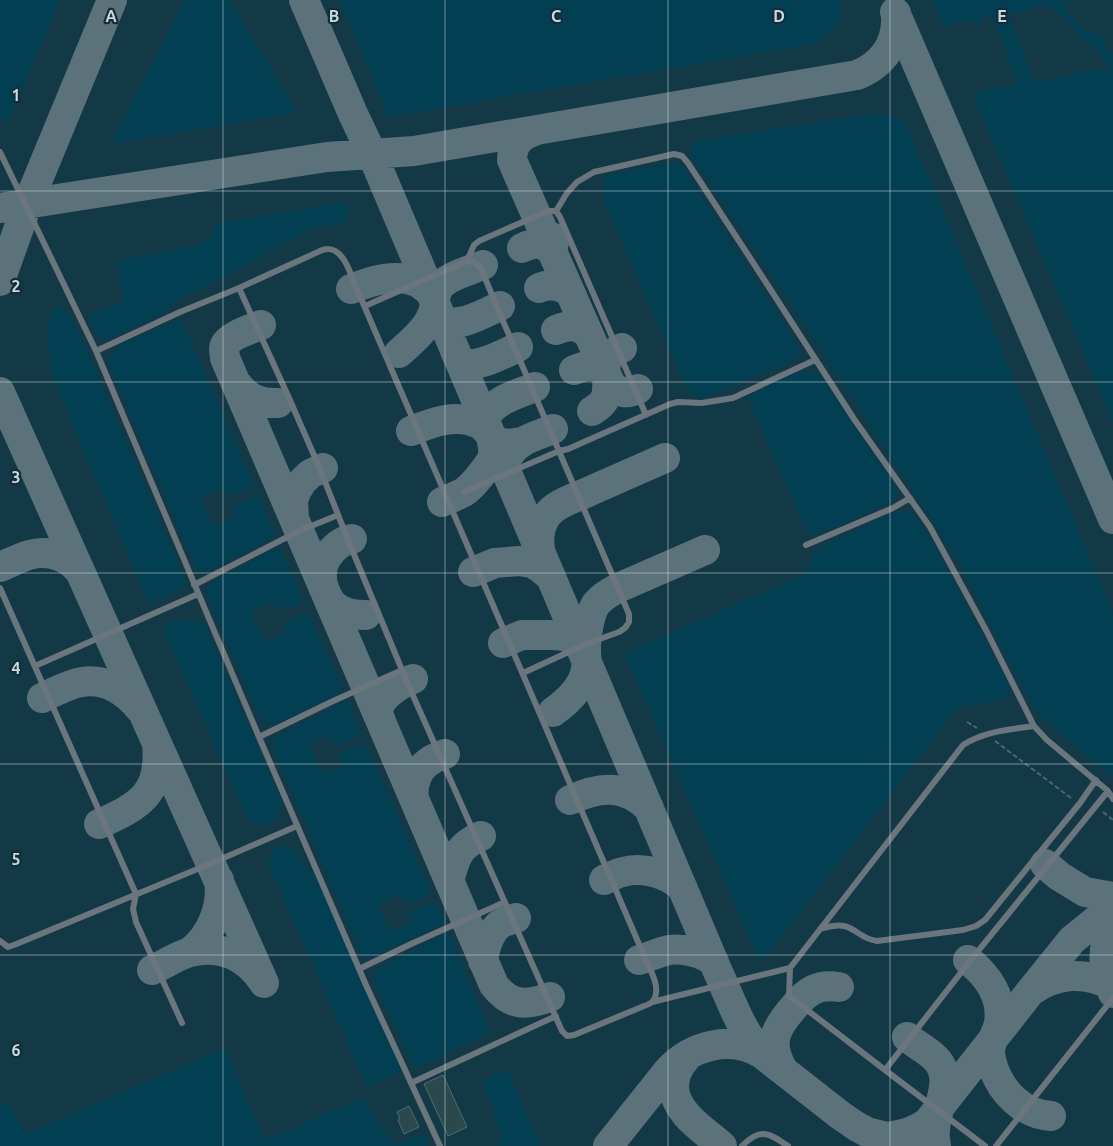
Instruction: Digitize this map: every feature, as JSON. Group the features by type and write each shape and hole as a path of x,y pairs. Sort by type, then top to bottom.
{"lane":[{"path":"0,152 96,352 259,737 360,969 440,1146"},
{"path":"556,211 567,192 577,182 594,172 674,154 682,156 854,419 937,538 1034,726 1047,740 1108,791 1113,799"},
{"path":"467,261 474,245 479,240 548,211 556,211"},
{"path":"556,211 560,216 646,415"},
{"path":"96,352 180,312 239,288 320,251 328,249 338,252 344,260 365,306 656,984 657,991 652,1002"},
{"path":"365,306 467,261 474,262 480,266 629,614 629,622 619,632 586,644 523,673"},
{"path":"239,288 320,469 402,670 562,1031 567,1036 574,1036 652,1002 790,968"},
{"path":"464,492 670,404 678,402 702,403 733,398 815,360"},
{"path":"806,545 893,508 910,498"},
{"path":"194,585 299,531 338,515"},
{"path":"0,588 136,894 133,909 136,922 182,1023"},
{"path":"35,666 198,594"},
{"path":"259,737 402,670"},
{"path":"985,1146 789,996 790,968 963,745 974,738 986,734 1034,726"},
{"path":"820,929 843,926 869,940 877,941 962,930 976,926 985,920 1096,780"},
{"path":"885,1070 1108,791"},
{"path":"0,941 8,947 14,946 298,826"},
{"path":"360,969 505,902"},
{"path":"996,1146 1113,998"},
{"path":"411,1083 556,1016"},
{"path":"742,1146 758,1134 767,1134 774,1136 788,1146"}],"path":[{"path":"967,722 1074,800 1080,802"},
{"path":"1093,808 1101,810 1113,820"}],"shaded area":[{"path":"0,0 1113,0 1113,1146 0,1146"},
{"path":"0,0 60,0 7,125 0,119"},
{"path":"185,0 230,0 295,109 294,112 292,114 118,143 114,141 113,137"},
{"path":"339,0 841,0 841,16 836,27 831,32 813,44 389,117"},
{"path":"932,0 1084,0 1062,4 1070,16 1086,32 1091,32 1104,38 1113,35 1106,39 1104,43 1107,50 1113,54 1113,68 1113,422 973,96 975,93 990,88 1015,85 1018,82 1007,59 1005,48 993,17 982,16 980,23 976,25 969,21 945,26 942,24","holes":["1039,6 1050,6 1079,33 1080,36 1070,40 1085,40 1099,51 1104,62 1113,68 1086,71 1055,79 1033,81 1024,52 1008,14 1026,11"]},
{"path":"880,114 894,117 904,122 910,133 1113,612 1113,777 1053,728 1036,711 958,560 691,153 691,144 696,141"},
{"path":"672,163 684,168 800,351 799,356 792,361 700,398 685,385 605,204 602,183 604,176"},
{"path":"345,202 349,215 345,222 309,230 173,302 166,312 106,340 97,334 88,319 90,315 123,301 117,261 202,244 203,239 214,236 215,224"},
{"path":"62,306 79,332 186,581 184,588 149,604 54,381 49,356 48,329 52,310"},
{"path":"181,319 254,486 233,495 220,489 200,498 214,527 235,517 232,506 258,495 276,536 207,572 197,570 108,362 123,343"},
{"path":"811,372 823,379 897,490 897,496 891,503 811,536 807,533 747,396 792,374"},
{"path":"898,512 908,512 920,522 936,548 1011,690 1007,697 1000,700 957,708 766,957 762,959 758,957 624,653 805,574 816,549"},
{"path":"280,547 303,602 293,607 275,607 272,602 251,612 266,642 286,632 282,624 308,612 343,691 275,725 261,721 206,594 212,582"},
{"path":"190,619 205,625 282,803 281,810 272,824 266,826 247,819 163,629 171,621"},
{"path":"347,700 361,732 356,737 336,746 331,738 323,737 312,742 310,749 322,773 343,766 340,753 365,743 431,892 422,899 411,903 404,903 400,895 378,903 390,932 411,923 409,913 426,906 437,905 445,923 374,956 362,956 274,750 274,740 281,734"},
{"path":"281,846 297,852 305,867 314,872 402,1071 367,1087 268,864 273,851"},
{"path":"449,933 490,1033 415,1068 374,981 374,976 381,966"},
{"path":"225,1048 265,1140 362,1098 395,1145 424,1133 428,1146 0,1146 0,1105 10,1105 25,1134"},
{"path":"507,1069 541,1146 496,1146 501,1135 493,1118 496,1113 482,1081"}],"building":[{"path":"443,1075 467,1127 448,1136 424,1084"},
{"path":"409,1106 419,1127 404,1134 397,1112"}],"taxiway":[{"path":"0,281 26,208 112,0"},
{"path":"304,0 372,154 742,1025 762,1054 840,1115 867,1132 911,1146"},
{"path":"895,12 1113,519"},
{"path":"0,208 327,157 414,151 857,75 875,65 887,51 895,34 896,13"},
{"path":"537,130 519,140 514,148 512,160 611,385 624,392 638,389"},
{"path":"522,248 538,244 552,251 555,238"},
{"path":"399,353 426,326 441,285 455,276 483,265"},
{"path":"351,289 383,279 400,278 417,282 429,291"},
{"path":"539,288 556,286 571,294"},
{"path":"437,310 444,320 456,322 472,319 500,306"},
{"path":"261,325 228,341 224,349 225,358 466,920 494,985 500,992 512,1000 526,1003 550,997"},
{"path":"556,330 573,326 588,333"},
{"path":"455,351 461,361 470,364 492,359 518,347"},
{"path":"574,370 590,366 605,371 609,356 622,348"},
{"path":"592,411 606,397 607,376"},
{"path":"237,384 245,393 255,399 278,403"},
{"path":"486,425 490,410 496,405 503,400 535,387"},
{"path":"0,392 264,983 250,966 223,951 201,950 186,953 152,970"},
{"path":"411,431 436,422 462,419 479,424 493,439 500,443 522,442"},
{"path":"508,457 516,446 534,436 553,429"},
{"path":"442,502 464,492 485,470 493,456 491,436"},
{"path":"541,553 539,542 540,530 548,514 556,507 570,499 665,458"},
{"path":"294,518 293,500 297,490 310,474 323,468"},
{"path":"352,539 340,544 325,560 322,572 323,585 329,600 336,607 351,614 366,615"},
{"path":"553,712 574,694 582,682 586,666 589,624 598,601 618,588 705,550"},
{"path":"0,567 29,555 44,553 66,559 82,575"},
{"path":"473,572 495,563 519,561 531,563 551,577"},
{"path":"503,643 522,635 553,635 565,636 580,647"},
{"path":"381,721 378,713 382,702 396,688 413,679"},
{"path":"42,698 77,683 91,681 107,684 115,688 129,697 140,709"},
{"path":"99,824 126,811 145,796 156,775 158,761 157,744"},
{"path":"414,799 416,778 422,768 425,764 445,754"},
{"path":"570,800 602,790 621,791 640,800 649,808"},
{"path":"449,881 462,849 481,836"},
{"path":"1045,864 1059,876 1085,892 1113,897"},
{"path":"604,880 621,873 643,870 669,878 683,889"},
{"path":"190,952 204,938 214,920 219,900 219,880"},
{"path":"887,1137 909,1132 928,1122 1072,940 1098,919 1113,911"},
{"path":"483,961 486,946 493,932 500,924 516,918"},
{"path":"1113,925 1109,933 1104,959 1106,977 1113,993"},
{"path":"639,960 665,951 675,950 699,954 714,962"},
{"path":"968,960 992,987 999,1004 999,1023 990,1052 997,1076 1008,1093 1023,1106 1031,1111 1051,1116"},
{"path":"1031,991 1051,981 1071,976 1092,978 1113,986"},
{"path":"783,1070 778,1060 775,1044 775,1037 781,1023 808,993 818,988 839,987"},
{"path":"907,1037 933,1056 940,1064 944,1073 943,1092 936,1121 936,1146"},
{"path":"608,1146 667,1072 687,1055 712,1046 724,1044 750,1048 762,1054"},
{"path":"685,1059 678,1068 674,1083 679,1105 699,1127 722,1146"}]}
